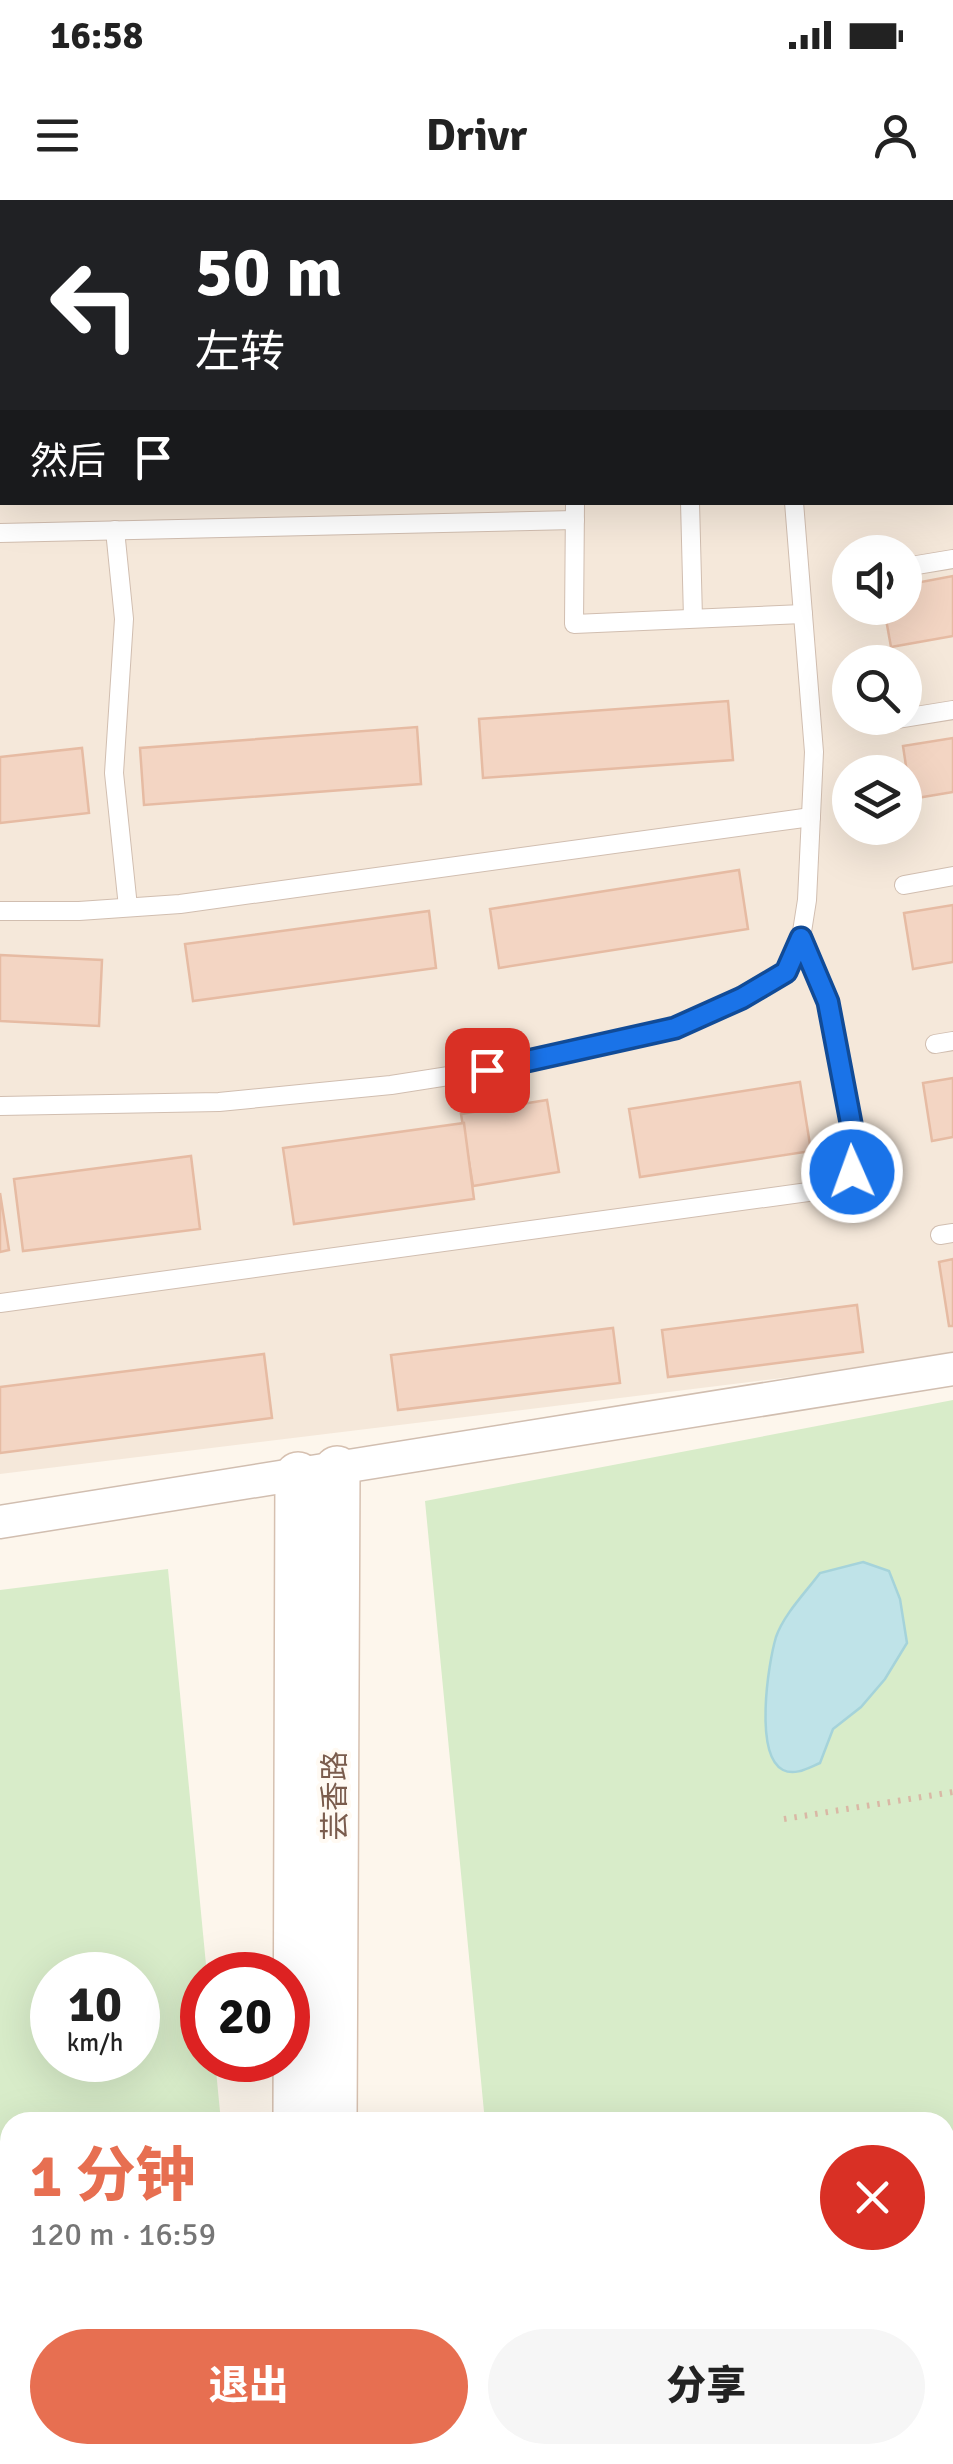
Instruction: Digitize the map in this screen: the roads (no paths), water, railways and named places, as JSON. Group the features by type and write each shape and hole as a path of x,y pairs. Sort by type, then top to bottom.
{"street":[{"path":"0,1522 953,1369"},
{"name":"芸香路","path":"296,2112 318,1472"},
{"name":"芸香路","path":"318,1472 334,2112"}],"lane":[{"path":"690,505 693,618"},
{"path":"0,1106 219,1102 390,1086 519,1065 675,1028 742,998 786,972 801,938 808,900 814,752 794,505"},
{"path":"0,533 575,511 574,624 803,614"},
{"path":"115,530 124,619 114,773 128,907"},
{"path":"922,564 953,559"},
{"path":"922,715 953,710"},
{"path":"0,911 180,904 811,817"},
{"path":"904,885 953,876"},
{"path":"0,1303 838,1188 852,1172 855,1144 828,1002 801,938"}],"water":[{"path":"863,1562 889,1571 900,1599 907,1643 885,1679 861,1707 833,1729 820,1763 788,1772 774,1761 766,1728 767,1687 776,1637 820,1573"}]}
